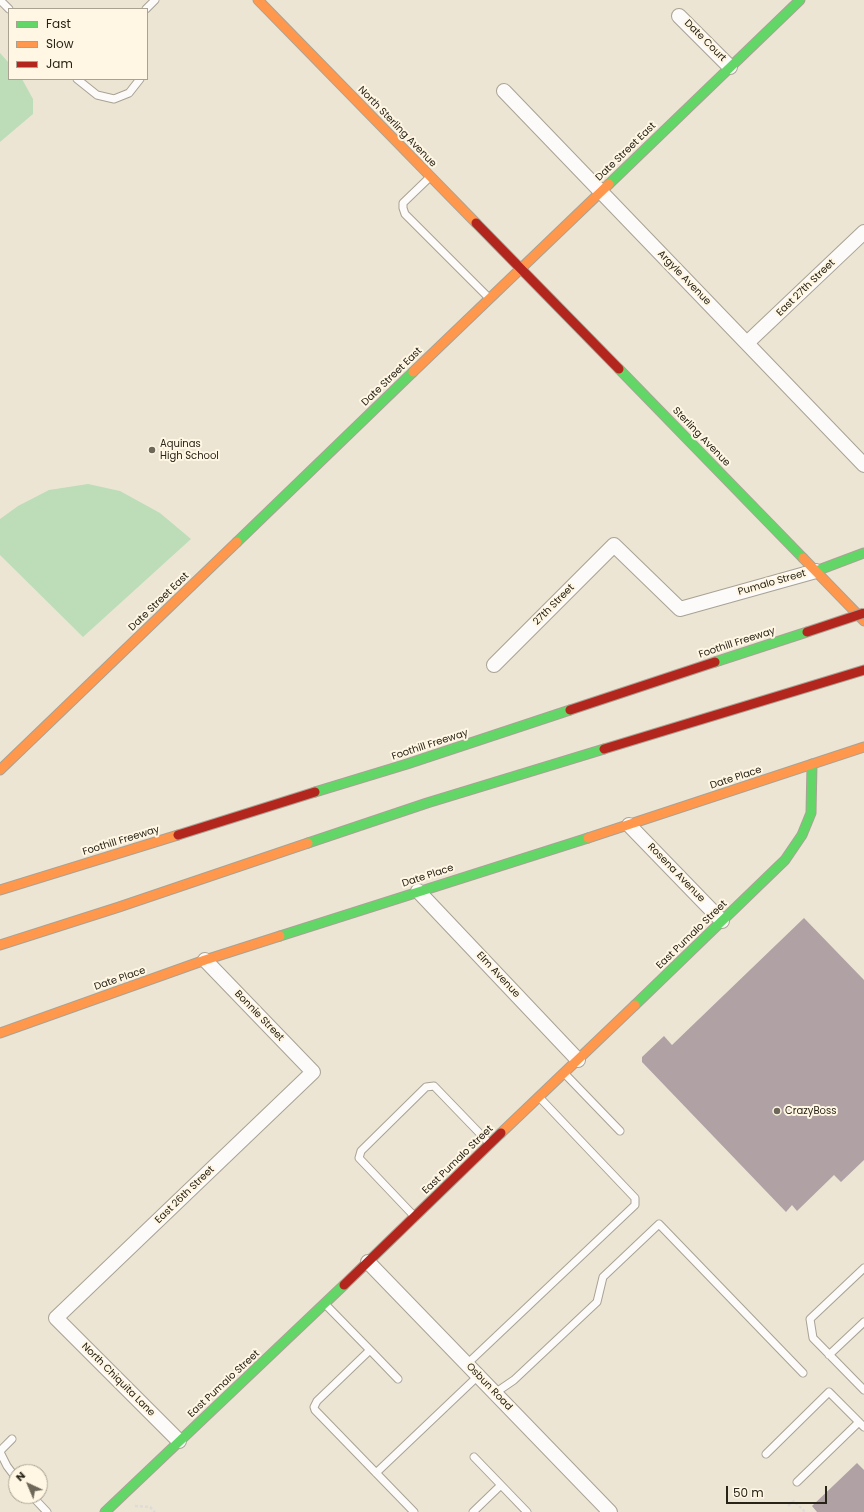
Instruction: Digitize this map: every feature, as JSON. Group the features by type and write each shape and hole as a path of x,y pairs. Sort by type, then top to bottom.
{"main road":[{"name":"North Sterling Avenue","path":"258,0 520,269"},
{"name":"Date Street East","path":"1,767 800,0"},
{"name":"Sterling Avenue","path":"520,269 864,621"},
{"name":"Pumalo Street","path":"816,571 864,553"},
{"name":"Foothill Freeway","path":"0,890 407,764 864,613"},
{"path":"0,945 118,908 427,803 864,670"},
{"name":"Date Place","path":"0,1033 205,960 629,825 864,747"},
{"name":"East Pumalo Street","path":"105,1512 415,1217 785,860 802,835 811,813 812,764"}],"street":[{"name":"Date Court","path":"679,16 730,67"},
{"name":"Argyle Avenue","path":"504,91 864,465"},
{"name":"East 27th Street","path":"747,344 864,232"},
{"name":"Pumalo Street","path":"614,545 680,609 816,571"},
{"name":"27th Street","path":"494,665 614,545"},
{"name":"Rosena Avenue","path":"629,825 722,922"},
{"name":"Elm Avenue","path":"418,891 578,1060"},
{"name":"Bonnie Street","path":"205,960 313,1072"},
{"name":"East 26th Street","path":"56,1318 313,1072"},
{"name":"Osbun Road","path":"368,1262 610,1512"},
{"name":"North Chiquita Lane","path":"56,1318 179,1441"}],"lane":[{"path":"0,0 8,8"},
{"path":"147,8 155,0"},
{"path":"78,80 96,95 114,99 129,93 139,80"},
{"path":"430,176 403,202 405,214 489,298"},
{"path":"564,1073 620,1131"},
{"path":"415,1217 359,1158 361,1151 420,1092 426,1087 434,1086 490,1144"},
{"path":"467,1364 635,1205 635,1198 539,1097"},
{"path":"495,1393 514,1380 597,1302 603,1277 659,1224 803,1373"},
{"path":"864,1268 810,1319 813,1338 864,1390"},
{"path":"324,1304 398,1379"},
{"path":"829,1355 864,1322"},
{"path":"370,1350 317,1401 314,1407 315,1410 414,1512"},
{"path":"376,1473 478,1376"},
{"path":"766,1454 829,1392 861,1424 797,1482"},
{"path":"8,1467 0,1452 12,1439"},
{"path":"474,1457 527,1512"},
{"path":"473,1512 501,1485"},
{"path":"40,1504 47,1512"}],"path":[{"path":"788,1506 794,1501 805,1512"},
{"path":"135,1506 150,1507 156,1512"}],"green space":[{"path":"0,53 8,62 8,80 23,80 33,99 33,114 0,142"},
{"path":"88,484 120,491 160,513 191,539 83,637 0,555 0,519 18,506 49,490"}],"building":[{"name":"CrazyBoss","path":"804,918 864,980 864,1160 841,1182 834,1175 797,1211 792,1205 786,1212 642,1062 642,1057 664,1036 672,1045"},
{"path":"857,1463 864,1470 864,1512 817,1512 812,1506"}],"traffic: fast":[{"path":"609,184 800,0"},
{"path":"619,369 803,558"},
{"path":"237,542 413,372"},
{"path":"816,571 864,553"},
{"path":"715,662 807,632"},
{"path":"315,792 407,764 570,710"},
{"path":"308,843 427,803 604,749"},
{"path":"635,1005 785,860 802,835 811,813 812,764"},
{"path":"280,936 588,838"},
{"path":"105,1512 344,1285"}],"traffic: slow":[{"path":"258,0 476,223"},
{"path":"413,372 609,184"},
{"path":"0,770 237,542"},
{"path":"803,558 864,621"},
{"path":"588,838 864,747"},
{"path":"0,890 178,835"},
{"path":"0,945 119,907 308,843"},
{"path":"0,1033 205,960 280,936"},
{"path":"501,1133 635,1005"}],"traffic: jam":[{"path":"476,223 619,369"},
{"path":"807,632 864,613"},
{"path":"570,710 715,662"},
{"path":"604,749 864,670"},
{"path":"178,835 315,792"},
{"path":"344,1285 501,1133"}],"place":[{"name":"Aquinas High School","path":"152,450"},
{"name":"CrazyBoss","path":"777,1111"}]}
